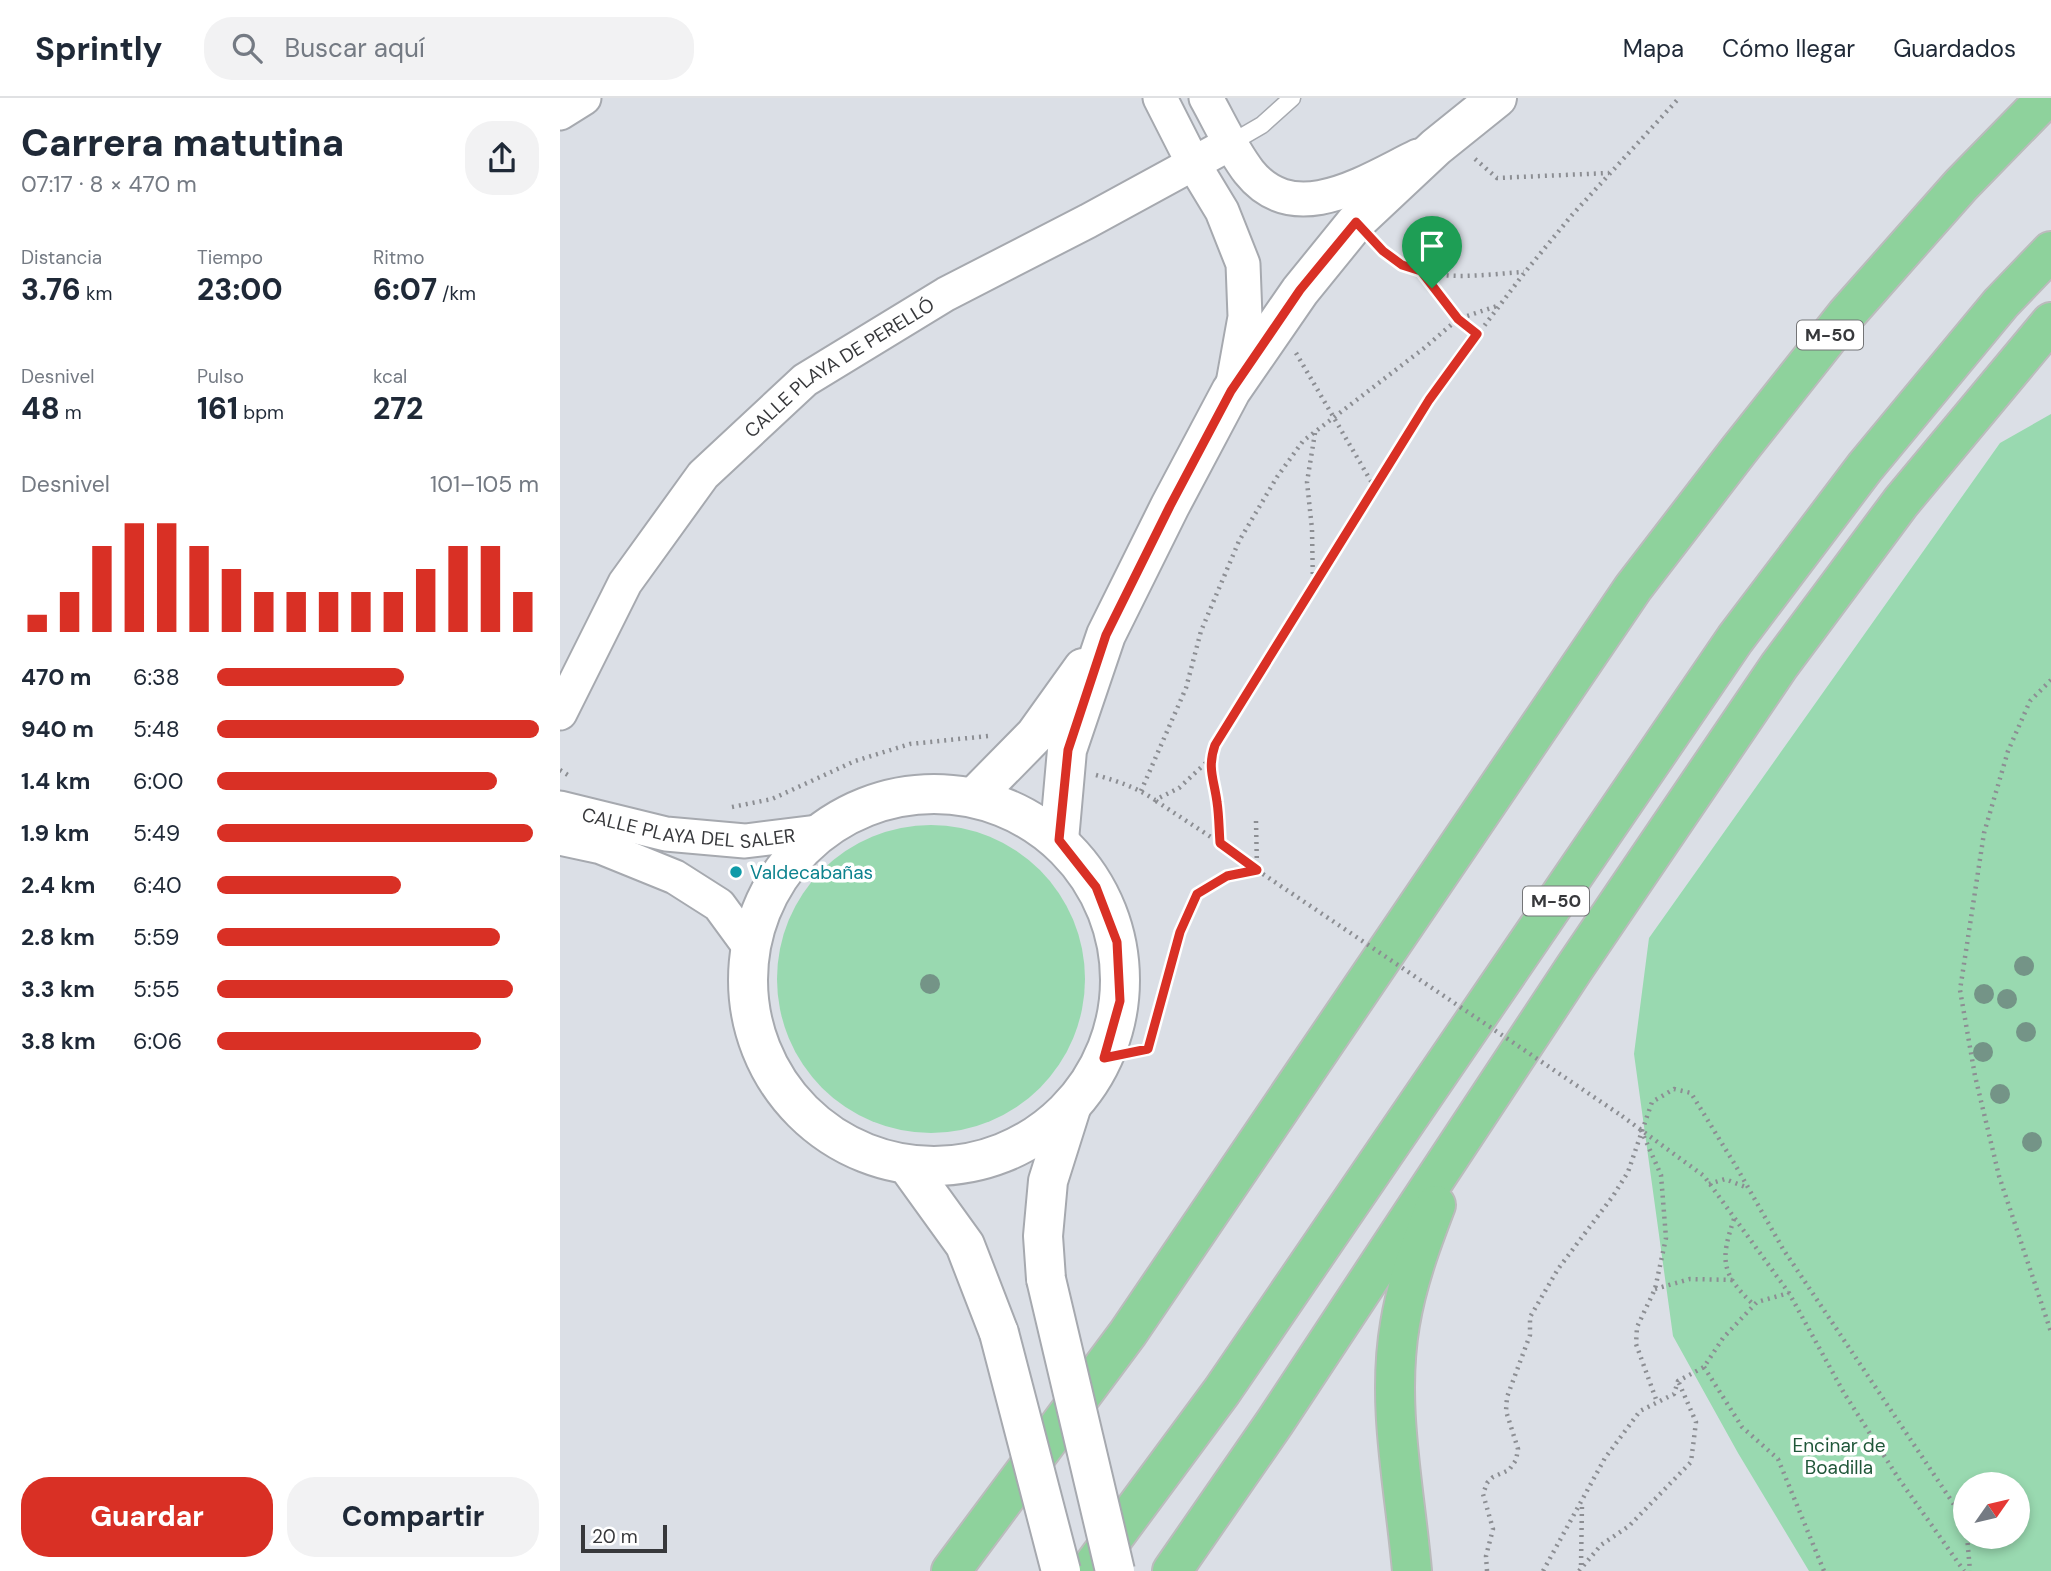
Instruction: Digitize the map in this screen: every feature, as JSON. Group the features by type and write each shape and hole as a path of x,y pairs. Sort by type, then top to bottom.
{"highway":[{"path":"1633,588 1720,436 1830,302 1928,190 2018,98"},
{"name":"M-50","path":"951,1571 1128,1333 1633,588 1846,315 1961,185 2046,98"},
{"name":"M-50","path":"1089,1571 1222,1391 1735,639 1865,467 2001,303 2051,251"},
{"path":"1172,1571 1275,1422 1492,1092 1779,666 1901,502 2051,323"},
{"path":"1412,1571 1395,1391 1400,1325 1414,1263 1434,1212 1492,1092"}],"street":[{"path":"560,113 584,98"},
{"path":"1160,98 1193,163 1222,211 1243,264 1245,317 1231,391"},
{"path":"1206,98 1250,173 1276,195 1302,201 1343,192 1447,139"},
{"path":"1059,840 1068,750 1106,635 1231,391 1300,290 1356,222 1447,139 1497,98"},
{"name":"CALLE PLAYA DE PERELLÓ","path":"560,713 625,583 703,475 805,380 946,295 1231,143"},
{"path":"974,797 1035,735 1106,635"},
{"name":"CALLE PLAYA DEL SALER","path":"567,793 666,834 745,841 817,832"},
{"path":"1071,1108 1024,1145 967,1165 908,1166 850,1148 802,1113 766,1064 748,1006 749,946 762,903 785,864 817,832 865,805 919,793 974,797 1019,813 1059,840 1096,887 1117,942 1120,1001 1104,1058 1071,1108 1048,1181 1043,1236 1046,1279 1115,1571"},
{"name":"CALLE PLAYA DEL SALER","path":"560,838 601,848 675,877 719,905 749,946"},
{"path":"908,1166 965,1245 999,1333 1061,1571"}],"lane":[{"path":"1231,143 1262,125 1292,98"}],"path":[{"path":"1220,843 1210,758 1252,683 1429,400 1477,334 1525,272 1679,98"},
{"path":"1447,139 1497,178 1610,173"},
{"path":"1356,222 1383,251 1402,265 1437,277 1525,272"},
{"path":"1421,271 1458,319 1477,334"},
{"path":"1141,791 1186,688 1201,631 1240,541 1277,477 1303,441 1458,319 1502,304"},
{"path":"1278,323 1375,488"},
{"path":"1313,589 1312,529 1307,482 1316,432"},
{"path":"2051,680 2031,701 2008,751 1984,833 1960,990 1975,1076 1999,1175 2051,1332"},
{"path":"731,807 772,799 855,761 910,744 999,734 1021,750"},
{"path":"1155,800 1180,788 1210,758"},
{"path":"560,770 567,793"},
{"path":"1066,770 1120,782 1141,791 1622,1116 1704,1176 1789,1293 1844,1394 1899,1479 1964,1571"},
{"path":"1256,821 1257,870"},
{"path":"1104,1058 1148,1049 1180,932 1197,894 1227,876 1257,870"},
{"path":"1487,1571 1486,1556 1493,1529 1483,1494 1487,1483 1508,1470 1516,1460 1518,1449 1506,1411 1507,1398 1530,1335 1530,1317 1558,1269 1614,1196 1628,1172 1653,1102 1674,1089 1690,1094 1783,1249 1953,1503"},
{"path":"1641,1130 1661,1175 1666,1238 1655,1289 1637,1327 1636,1344 1657,1402"},
{"path":"1709,1184 1725,1179 1748,1188"},
{"path":"1734,1218 1724,1249 1728,1274 1754,1305"},
{"path":"1655,1289 1689,1279 1733,1280"},
{"path":"1543,1571 1605,1458 1640,1411 1674,1394 1678,1381 1704,1367 1723,1338 1757,1302 1789,1293"},
{"path":"1704,1367 1742,1427 1778,1459 1824,1571"},
{"path":"1580,1569 1601,1545 1629,1526 1691,1462 1696,1422 1678,1381"},
{"path":"1580,1569 1582,1502"},
{"path":"1968,1549 1970,1571"}],"green space":[{"name":"Encinar de Boadilla","path":"2051,414 2051,1571 1809,1571 1738,1453 1673,1336 1634,1054 1649,938 2000,443"},
{"path":"916,825 946,825 976,831 1004,843 1029,860 1050,881 1067,906 1079,934 1085,994 1074,1038 1059,1065 1040,1088 1017,1107 990,1122 946,1133 916,1133 886,1127 858,1115 833,1098 812,1077 795,1052 783,1024 777,994 777,964 783,934 795,906 812,881 833,860 858,843 886,831"}],"place":[{"name":"Valdecabañas","path":"736,872"}],"route":[{"path":"1356,222 1383,251 1402,265 1421,271 1432,288 1458,319 1477,334 1429,400 1252,683 1210,758 1220,843 1257,870 1227,876 1197,894 1180,932 1148,1049 1104,1058 1120,1001 1117,942 1096,887 1059,840 1068,750 1106,635 1231,391 1300,290 1356,222"}]}
